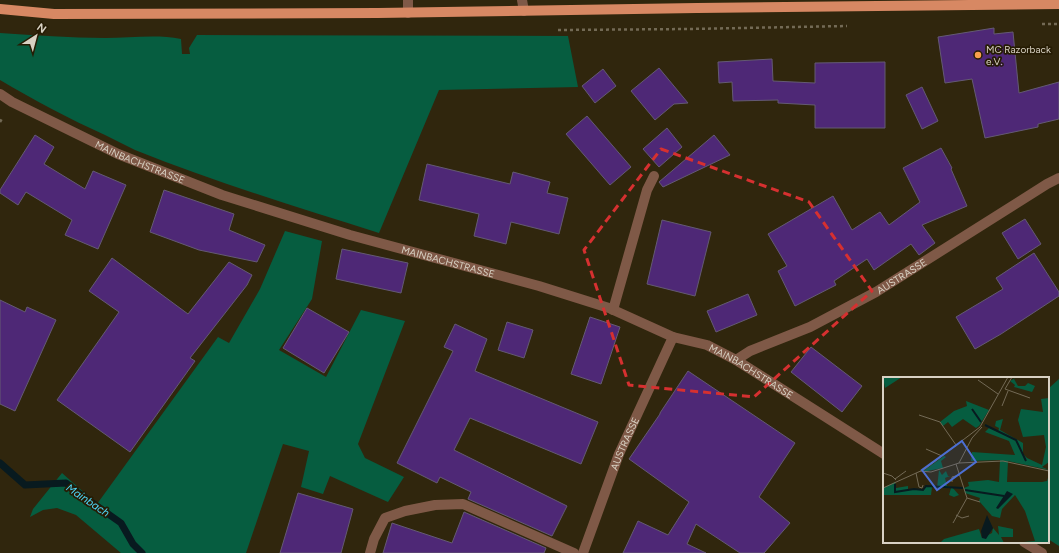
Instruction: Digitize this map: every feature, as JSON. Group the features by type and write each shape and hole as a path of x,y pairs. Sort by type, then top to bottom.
{"main road":[{"path":"0,9 54,14 408,13 908,3 1059,4"}],"street":[{"path":"408,0 408,13"},
{"path":"522,0 524,11"},
{"name":"MAINBACHSTRASSE","path":"0,94 12,102 118,154 222,195 350,234 539,286 613,310 673,337 707,345 736,360 883,453"},
{"path":"613,310 647,190 654,176"},
{"name":"AUSTRASSE","path":"736,360 750,351 810,327 876,292 1040,188 1059,178"},
{"name":"AUSTRASSE","path":"583,553 619,454 673,337"},
{"path":"370,553 374,539 385,518 405,511 435,505 463,504 574,553"},
{"path":"1026,543 1042,553"}],"highlighted area":[{"path":"661,149 809,202 872,291 754,397 629,385 584,250"}],"green space":[{"path":"0,33 92,38 153,36 181,39 182,54 190,54 189,48 197,35 568,36 578,87 439,90 379,233 256,194 165,162 135,150 52,109 0,80"},
{"path":"285,231 322,241 312,299 279,350 326,377 361,310 405,321 358,444 365,458 404,477 388,502 330,476 323,494 301,487 309,451 283,444 246,553 121,553 76,515 57,508 43,510 30,517 33,509 62,473 97,504 218,337 229,343 260,289"},
{"path":"1059,379 1059,546 1049,540 1049,388"}],"building":[{"path":"994,28 994,34 1013,32 1019,93 1059,82 1059,119 1038,124 1038,127 985,138 972,79 945,83 938,37"},
{"path":"772,59 773,81 815,83 815,63 885,62 885,128 815,128 815,105 778,103 778,100 733,101 732,82 719,83 718,62"},
{"path":"659,68 688,103 674,104 655,120 631,91"},
{"path":"603,69 616,86 595,103 582,86"},
{"path":"922,87 938,121 922,129 906,95"},
{"path":"587,116 631,167 610,185 566,134"},
{"path":"667,128 682,147 659,167 643,149"},
{"path":"35,135 54,147 44,164 85,189 93,171 126,185 98,249 65,235 72,220 26,192 18,205 0,193 0,190"},
{"path":"714,135 730,155 663,187 659,182"},
{"path":"941,148 952,168 951,169 967,206 922,225 935,243 919,255 911,244 874,270 867,259 834,281 836,285 795,306 778,271 787,266 768,234 833,196 852,230 880,212 889,225 920,202 903,168"},
{"path":"427,164 510,184 513,172 550,182 547,193 568,198 559,234 511,222 506,244 474,236 479,214 419,200"},
{"path":"164,190 234,214 229,230 265,245 257,262 199,250 150,232"},
{"path":"1025,219 1041,244 1018,259 1002,233"},
{"path":"662,220 711,232 695,296 647,284"},
{"path":"342,249 408,263 401,293 336,279"},
{"path":"1034,253 1059,292 1059,296 975,349 956,317 1003,289 996,278"},
{"path":"112,258 188,314 229,262 252,275 247,285 190,358 195,361 130,452 57,400 119,312 89,291"},
{"path":"748,294 757,315 716,332 707,311"},
{"path":"0,300 25,312 27,307 56,320 15,411 0,404"},
{"path":"307,308 349,332 324,373 283,348"},
{"path":"590,317 620,327 601,384 571,374"},
{"path":"507,322 533,330 524,358 498,350"},
{"path":"455,324 487,339 475,371 598,422 581,464 470,418 454,450 567,506 552,536 468,499 471,492 440,477 437,483 397,463 453,351 444,347"},
{"path":"811,347 862,386 842,412 791,372"},
{"path":"688,371 795,443 759,497 790,523 764,553 740,553 696,524 687,544 706,553 623,553 638,521 668,535 689,502 629,459"},
{"path":"298,493 353,509 341,553 280,553"},
{"path":"464,512 546,548 544,553 383,553 392,523 452,543"}],"waterway":[{"name":"Mainbach","path":"0,463 25,485 66,483 121,523 133,544 142,553"}],"place":[{"name":"MC Razorback e.V.","path":"978,55"}]}
